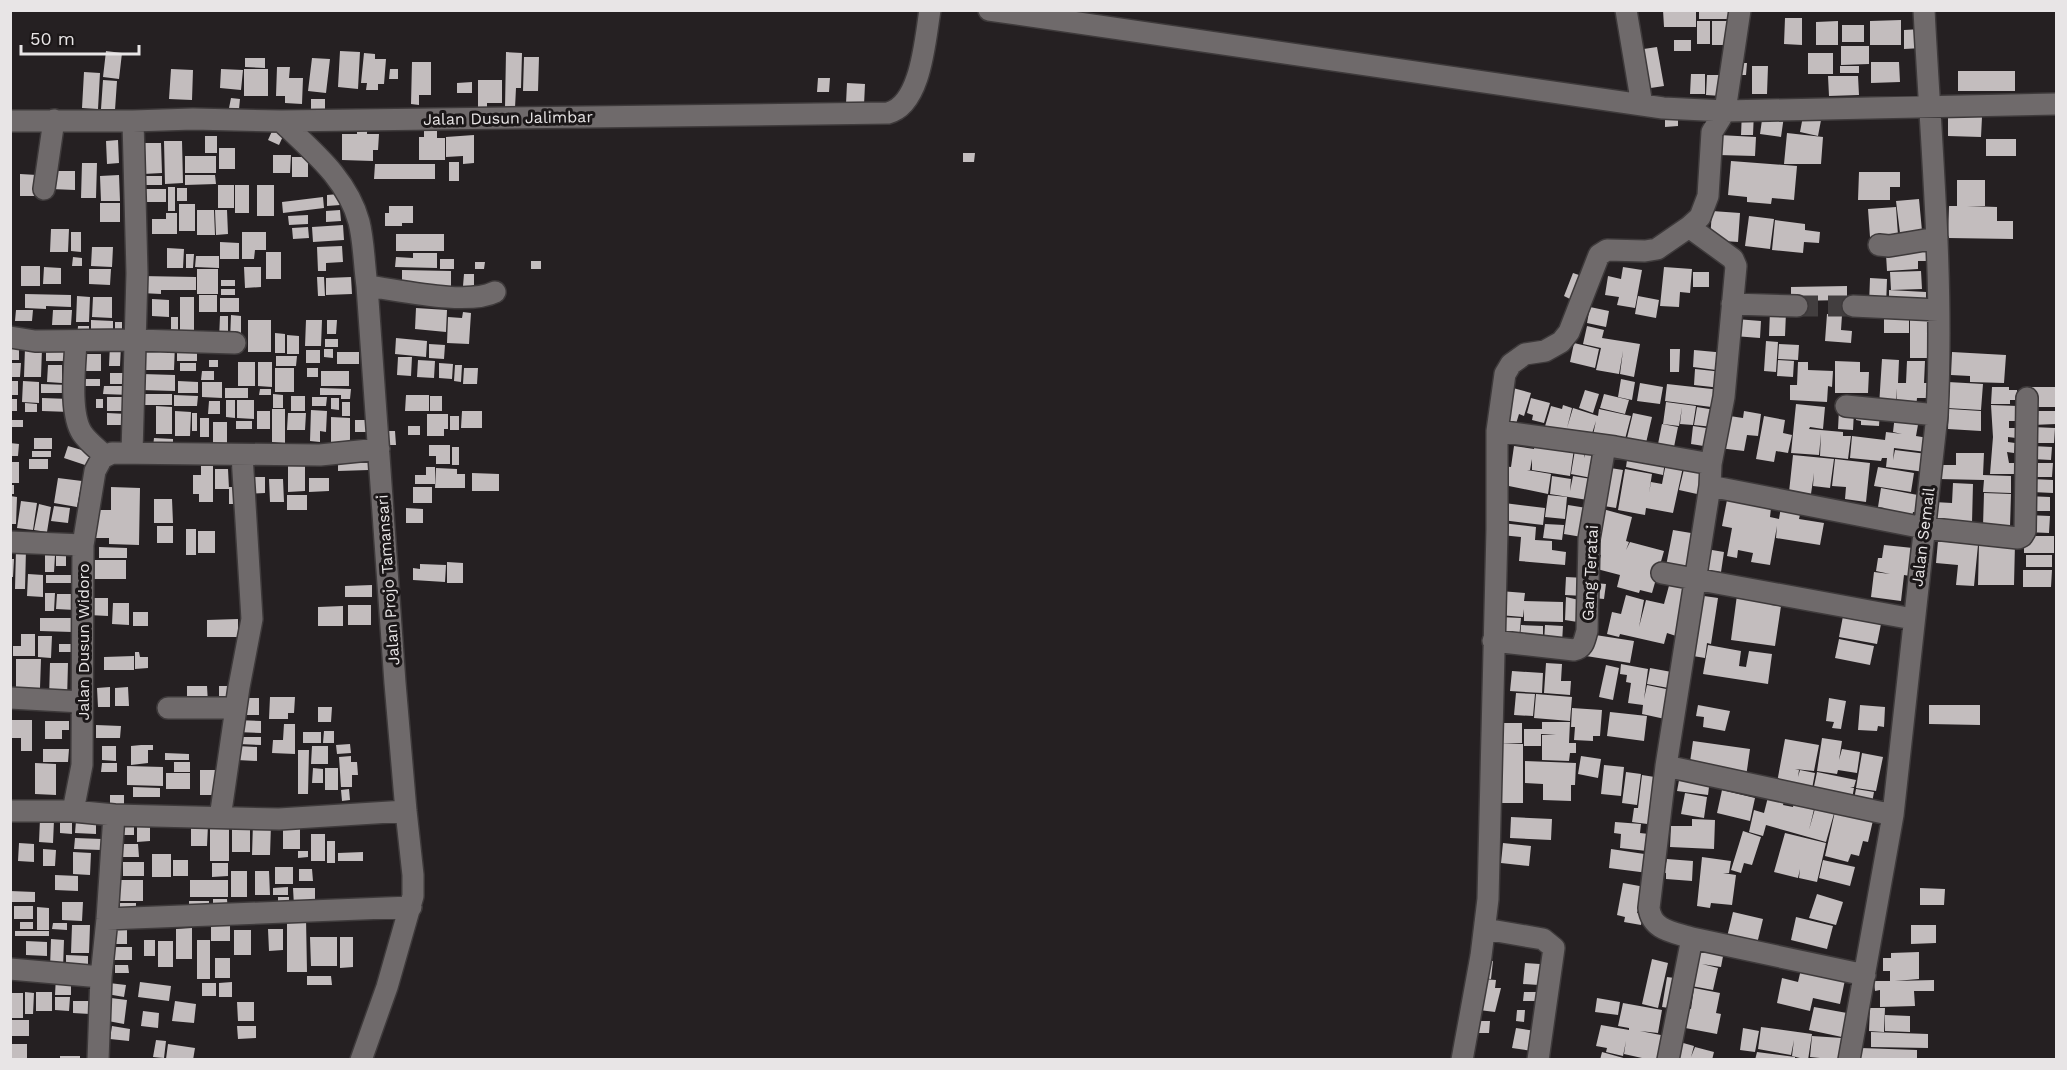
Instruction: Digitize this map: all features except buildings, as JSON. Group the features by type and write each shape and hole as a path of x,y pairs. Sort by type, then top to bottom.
{"street":[{"name":"Jalan Dusun Jalimbar","path":"10,121 133,122 193,119 281,121 888,113 897,111 906,102 915,86 930,10"},
{"path":"989,10 1641,105 1725,111 2056,104"},
{"path":"1626,10 1641,105"},
{"path":"1462,1059 1488,900 1497,529 1497,431 1505,374 1510,364 1525,354 1545,351 1561,342 1569,332 1599,255 1607,250 1657,249 1700,217 1708,196 1712,132 1725,111 1740,10"},
{"name":"Jalan Semail","path":"1849,1059 1893,815 1937,415 1940,367 1937,238 1924,10"},
{"path":"44,189 54,120"},
{"name":"Jalan Projo Tamansari","path":"281,121 334,173 347,193 359,225 367,286 406,811 413,875 411,907 387,987 361,1059"},
{"path":"132,453 137,273 133,122"},
{"path":"1689,227 1733,259 1736,266 1724,397 1666,766 1649,908 1650,916 1659,927 1692,938 1865,975"},
{"path":"1879,245 1889,246 1937,238"},
{"path":"367,286 450,297 488,296 495,292"},
{"path":"1732,304 1797,306"},
{"path":"1853,306 1938,310"},
{"path":"10,338 235,343"},
{"path":"76,340 76,417 83,434 105,456"},
{"path":"1710,486 1924,528 2022,537 2024,534 2027,398"},
{"path":"1846,406 1937,415"},
{"path":"1497,431 1712,464"},
{"name":"Gang Teratai","path":"1493,641 1574,650 1579,649 1583,644 1587,631 1589,539 1605,446"},
{"path":"83,545 95,471 98,463 112,453 320,454 379,449"},
{"path":"220,818 252,619 242,454"},
{"name":"Jalan Dusun Widoro","path":"10,542 83,545 82,765 73,811"},
{"path":"1662,573 1913,619"},
{"path":"10,698 82,702"},
{"path":"168,708 236,708"},
{"path":"1666,766 1893,815"},
{"path":"10,811 73,811 114,815 279,819 406,811"},
{"path":"98,1059 101,977 108,920 114,815"},
{"path":"108,920 411,907"},
{"path":"1485,929 1543,939 1554,948 1538,1059"},
{"path":"1668,1059 1692,938"},
{"path":"10,969 101,977"}],"tunnel":[{"path":"1797,306 1853,306"}]}
